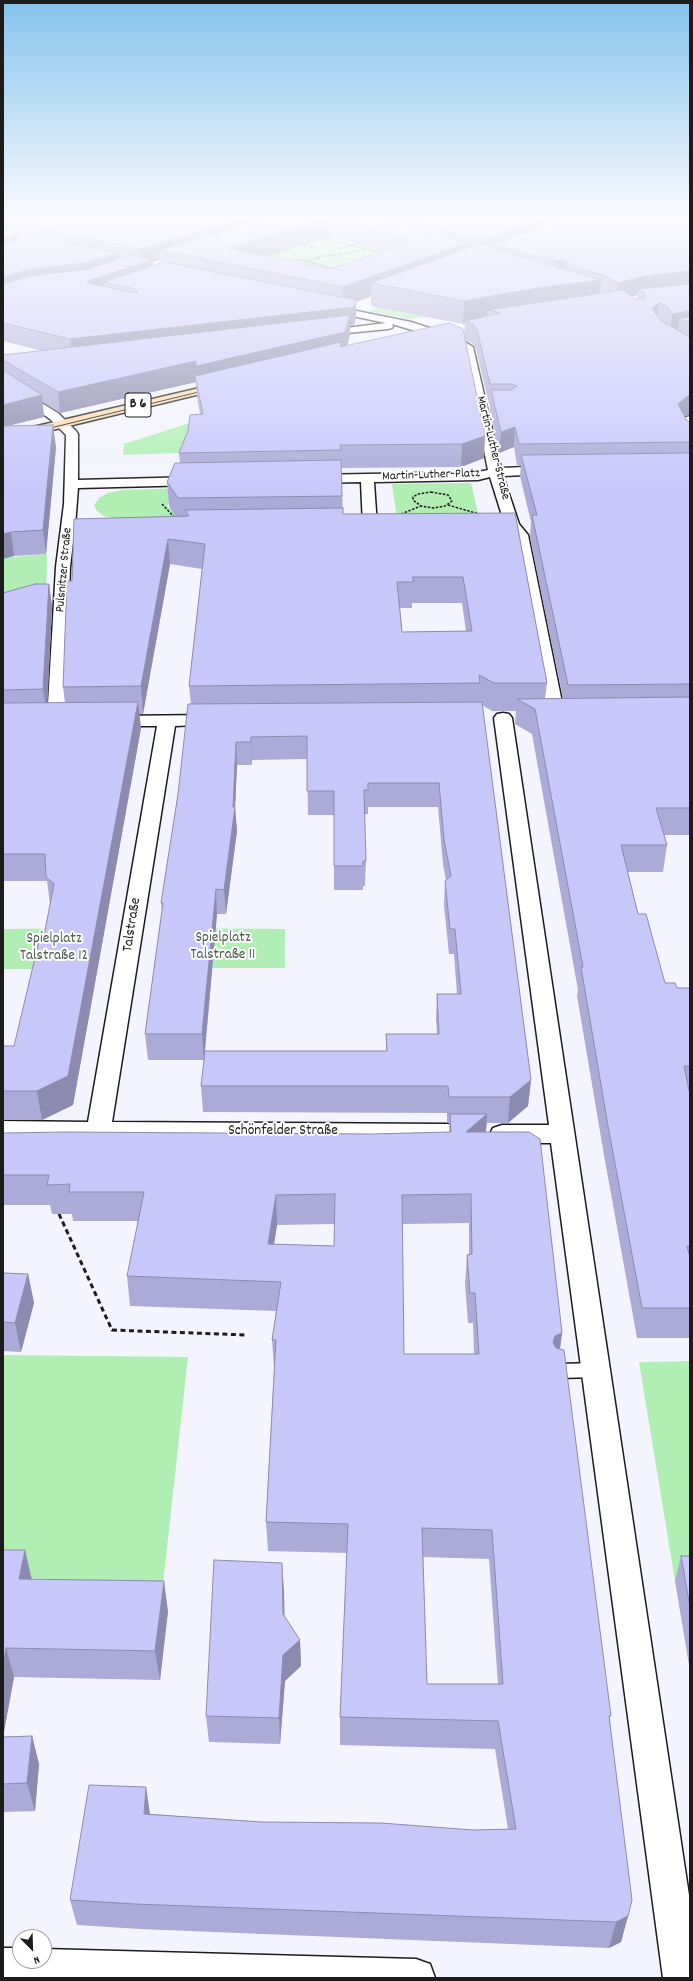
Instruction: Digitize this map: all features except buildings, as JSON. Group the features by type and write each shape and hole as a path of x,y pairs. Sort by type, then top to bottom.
{"main road":[{"path":"420,339 462,329"},
{"name":"B 6","path":"3,438 238,382"}],"street":[{"path":"330,308 407,324 440,334"},
{"path":"343,311 349,308"},
{"path":"309,335 407,324"},
{"name":"Martin-Luther-Straße","path":"440,334 461,342 469,349 485,407 495,472 512,525 521,535 556,717"},
{"path":"3,382 62,423"},
{"path":"690,420 684,426 690,438"},
{"name":"Pulsnitzer Straße","path":"56,721 63,567 72,484 72,434 62,423"},
{"name":"Martin-Luther-Platz","path":"304,479 478,476 495,472 562,470"},
{"name":"Martin-Luther-Platz","path":"367,478 370,526"},
{"path":"72,484 209,481"},
{"path":"490,521 512,525"},
{"path":"355,527 386,526"},
{"path":"68,530 115,530"},
{"path":"503,718 682,1978"},
{"name":"Talstraße","path":"99,1130 167,720"},
{"path":"96,721 231,720"},
{"name":"Schönfelder Straße","path":"3,1130 563,1134"},
{"path":"3,1967 416,1978"}],"lane":[{"path":"559,1371 596,1370"}],"path":[{"path":"448,505 490,521"},
{"path":"166,510 176,519"},
{"path":"59,1214 112,1330 246,1335"}],"green space":[{"path":"374,308 385,308 428,317 410,319 368,311"},
{"path":"193,422 180,453 123,455 124,444"},
{"path":"471,483 479,518 397,519 392,484"},
{"path":"187,488 170,500 167,506 184,520 117,519 104,516 96,510 94,505 99,498 108,493 122,490"},
{"path":"47,554 46,603 3,614 3,558"},
{"name":"Spielplatz Talstraße 12","path":"104,928 97,969 3,969 3,929"},
{"name":"Spielplatz Talstraße 11","path":"164,928 285,929 285,968 160,968"},
{"path":"3,1355 188,1357 163,1584 3,1577"},
{"path":"690,1361 690,1582 675,1581 639,1362"}],"tram line":[{"path":"42,430 207,390"}]}
